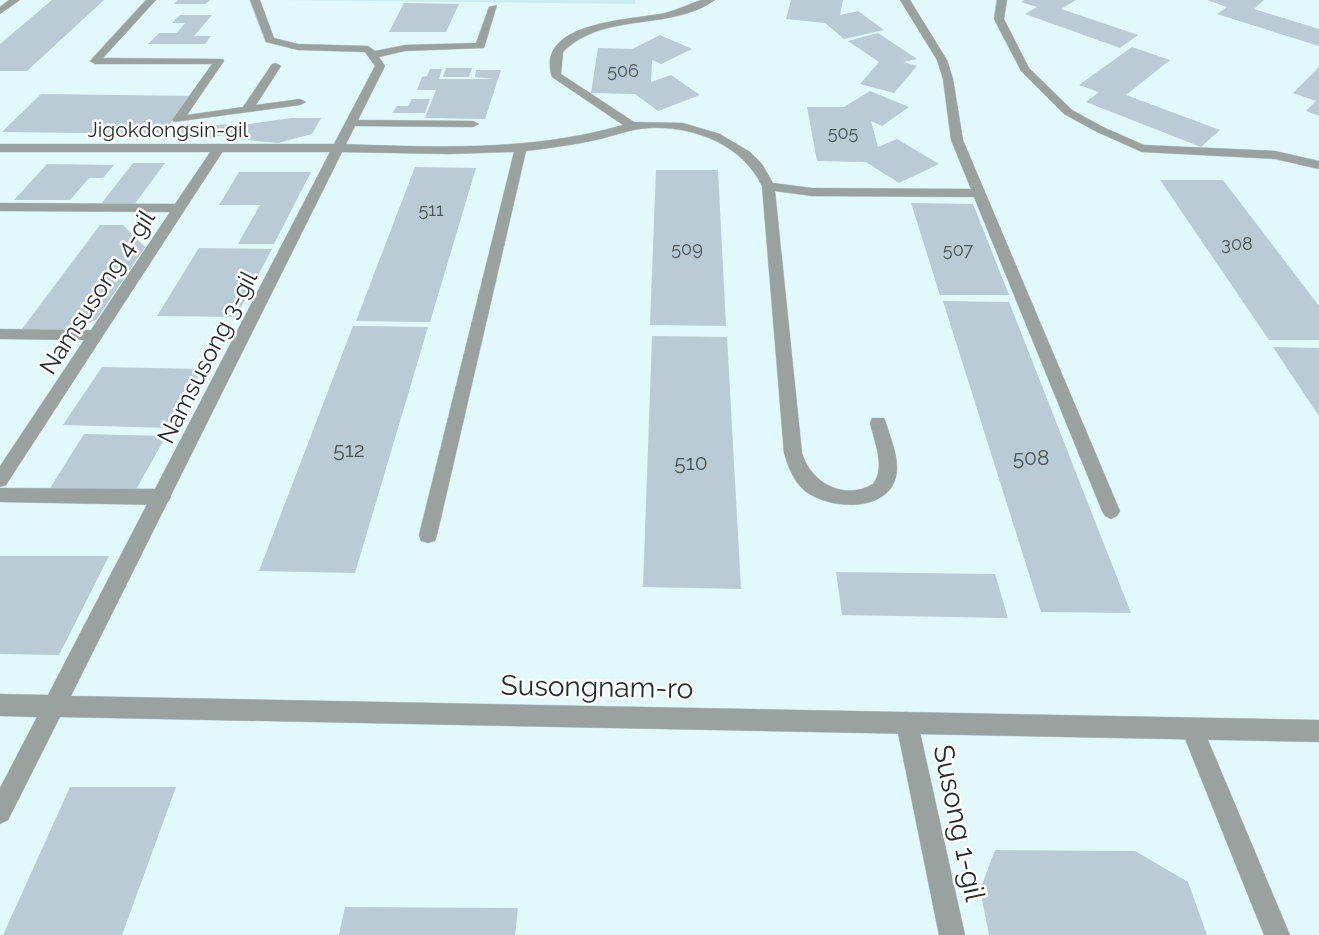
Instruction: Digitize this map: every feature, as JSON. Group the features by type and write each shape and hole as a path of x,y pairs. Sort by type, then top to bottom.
{"street":[{"path":"0,11 15,0"},
{"path":"151,0 95,61 219,61 178,120 300,102"},
{"path":"255,0 270,40 298,47 368,48 372,55 405,48 480,46 494,7"},
{"path":"632,126 615,111 572,90 556,75 555,59 560,49 594,28 671,14 710,0"},
{"path":"905,0 942,59 949,78 952,121 957,140 1111,511"},
{"path":"1002,0 999,19 1025,69 1068,112 1101,130 1142,148 1275,155 1309,160 1319,165"},
{"name":"Namsusong 3-gil","path":"0,812 380,66 372,55"},
{"path":"247,110 276,66"},
{"path":"350,123 473,124"},
{"name":"Jigokdongsin-gil","path":"0,148 521,149 596,138 632,126 673,123 704,132 738,149 758,167 768,186"},
{"path":"179,208 219,148"},
{"path":"428,535 521,149"},
{"path":"878,423 888,465 886,480 878,491 863,496 836,496 814,488 799,473 793,453 768,186 812,192 979,193"},
{"name":"Namsusong 4-gil","path":"0,207 179,208"},
{"name":"Namsusong 4-gil","path":"0,480 179,208"},
{"path":"0,334 96,335"},
{"path":"0,495 162,497"},
{"name":"Susongnam-ro","path":"0,705 1319,731"},
{"name":"Susong 1-gil","path":"907,723 952,935"},
{"path":"1192,729 1277,935"}],"shaded area":[{"path":"282,0 635,0 635,4"}],"building":[{"path":"52,0 104,0 27,71 0,71 0,44"},
{"path":"178,0 210,0 206,4 174,4"},
{"path":"791,0 843,0 840,15 858,11 884,30 844,39 825,23 786,19"},
{"path":"1076,0 1061,9 1138,35 1120,48 1025,14 1037,7 1021,2"},
{"path":"1207,0 1264,0 1254,9 1319,29 1319,46 1217,14 1227,7"},
{"path":"404,3 459,4 446,32 389,32"},
{"path":"180,15 212,15 194,36 211,36 205,44 148,44 159,33 177,33 185,23 172,23"},
{"path":"878,33 917,59 903,62 917,66 894,93 860,84 879,62 848,41"},
{"path":"660,35 692,49 661,64 652,60 651,82 671,75 700,95 658,111 635,94 591,93 598,48 632,49"},
{"path":"1132,47 1170,60 1126,95 1220,130 1201,147 1086,102 1099,92 1079,85"},
{"path":"1319,67 1319,116 1306,111 1316,101 1293,93"},
{"path":"446,68 472,68 469,77 443,77"},
{"path":"430,69 442,69 439,79 494,79 475,77 476,70 501,70 485,119 425,118 436,90 417,90 422,77 427,76"},
{"path":"870,91 909,107 882,126 871,121 878,147 897,139 939,164 899,183 866,162 817,161 807,107 844,107"},
{"path":"41,94 192,96 162,134 2,132"},
{"path":"412,99 430,99 425,113 392,113 397,106 408,106"},
{"path":"291,118 321,118 312,134 278,143 226,138 234,126"},
{"path":"228,124 223,135 205,139 178,139 182,129"},
{"path":"133,163 165,163 134,205 101,204"},
{"path":"47,164 114,165 103,178 89,178 70,200 14,200"},
{"path":"415,167 476,168 430,322 356,321"},
{"path":"656,170 718,170 726,326 650,325"},
{"path":"239,172 311,172 274,244 238,244 260,205 219,205"},
{"path":"1160,180 1223,180 1319,306 1319,340 1269,340"},
{"path":"911,203 973,204 1009,295 940,295"},
{"path":"100,225 123,225 145,247 96,320 63,334 19,333"},
{"path":"199,248 272,249 236,317 157,316"},
{"path":"943,301 1009,302 1131,613 1041,612"},
{"path":"353,326 428,327 355,573 259,571"},
{"path":"652,336 727,337 741,589 643,587"},
{"path":"1273,347 1319,348 1319,416"},
{"path":"102,367 203,369 171,428 63,425"},
{"path":"84,434 166,436 133,495 47,493"},
{"path":"0,556 109,556 59,655 0,654"},
{"path":"836,572 995,574 1008,618 842,615"},
{"path":"70,787 176,787 122,935 3,935"},
{"path":"995,850 1135,851 1188,882 1207,935 989,935 980,890"},
{"path":"345,907 518,908 515,935 339,935"}]}
